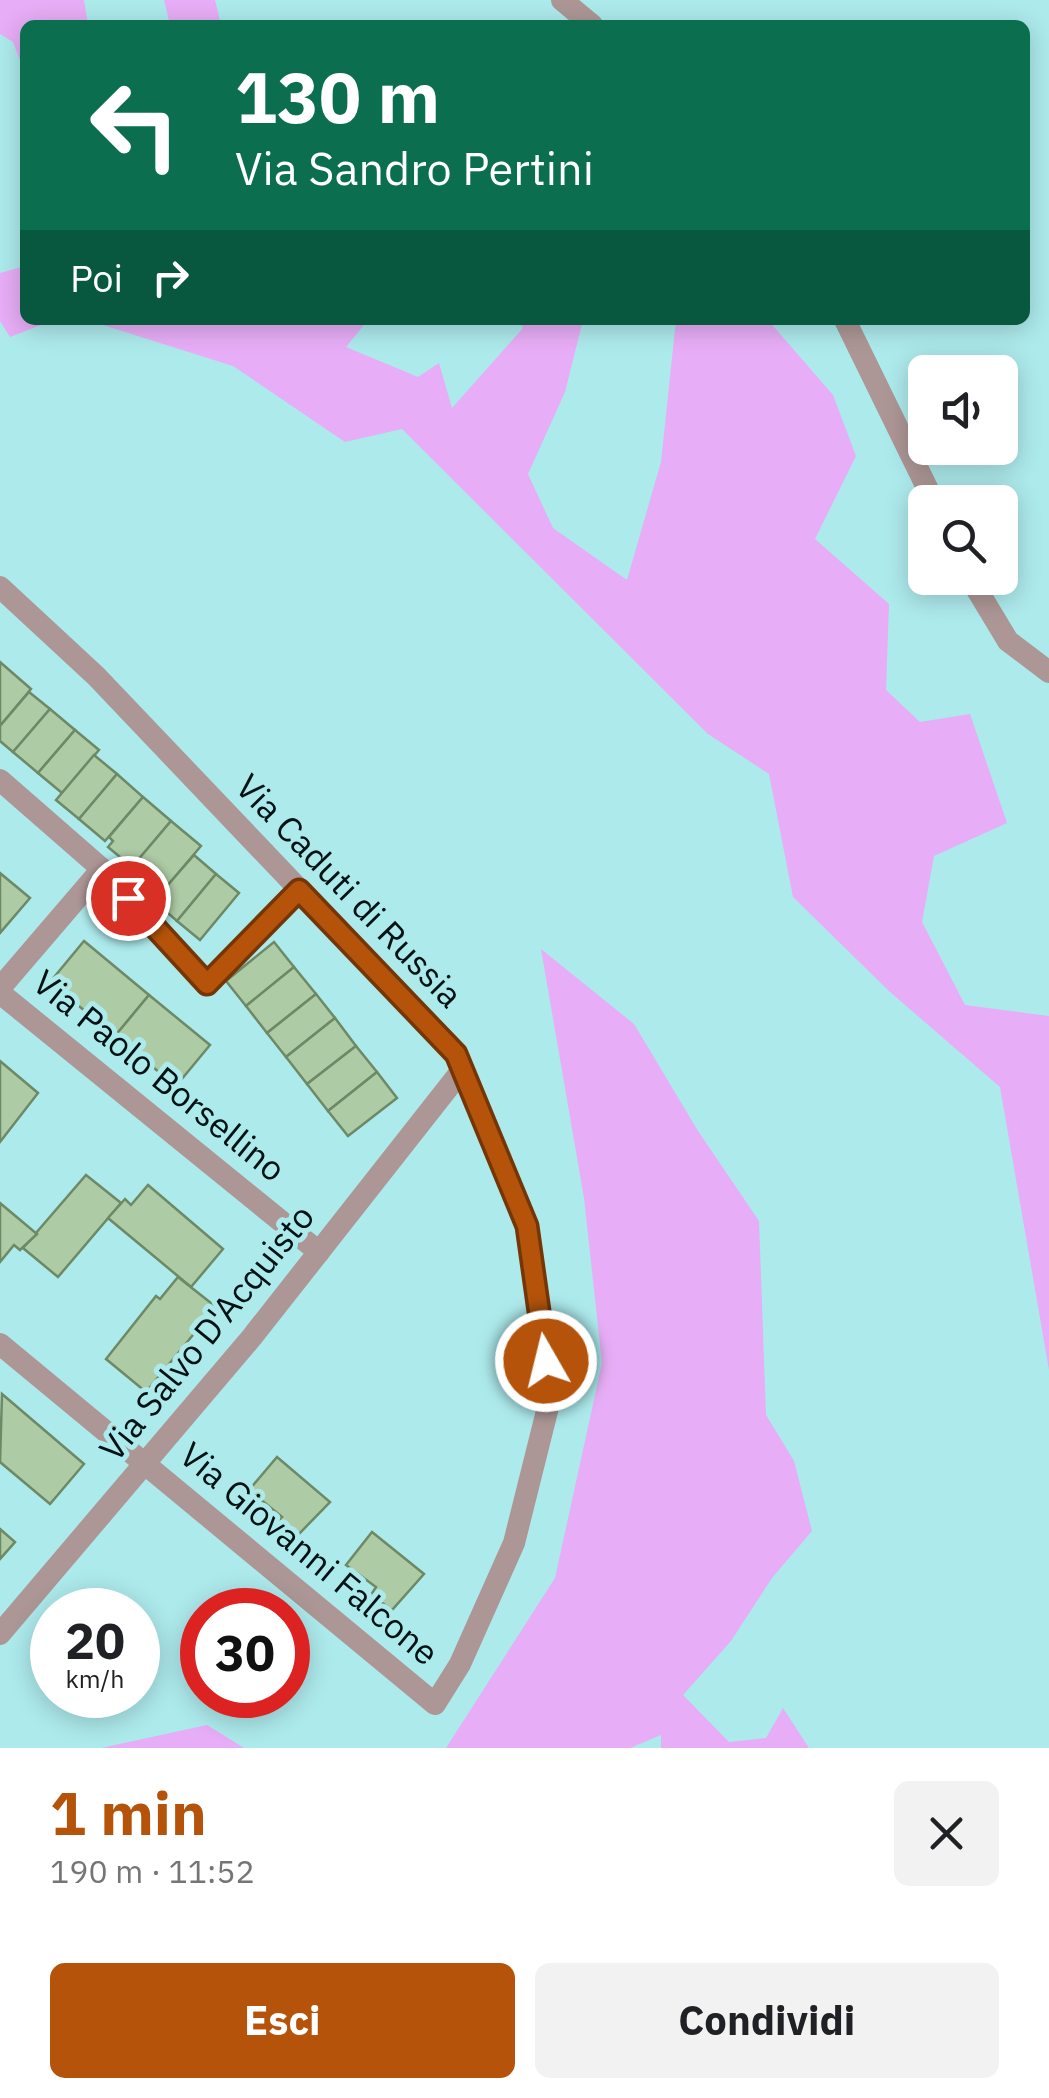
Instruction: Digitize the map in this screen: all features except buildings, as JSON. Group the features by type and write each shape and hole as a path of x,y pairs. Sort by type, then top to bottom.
{"street":[{"path":"562,0 586,20"},
{"path":"847,325 926,485"},
{"name":"Via Caduti di Russia","path":"0,587 96,676 456,1054 527,1226 551,1395 514,1544 460,1664 434,1704"},
{"path":"980,595 1008,641 1049,672"},
{"path":"0,780 102,868 207,984 299,890"},
{"path":"0,991 102,868"},
{"name":"Via Paolo Borsellino","path":"0,991 320,1252"},
{"name":"Via Salvo D'Acquisto","path":"0,1634 320,1252 462,1070"},
{"name":"Via Giovanni Falcone","path":"0,1344 434,1704"}],"shaded area":[{"path":"0,0 84,0 87,20 20,20 20,61 13,42 0,34"},
{"path":"164,0 215,0 220,20 169,20"},
{"path":"20,267 20,325 41,325 10,337 0,321 0,273"},
{"path":"103,325 364,325 346,347 418,377 439,363 452,408 522,325 582,325 565,392 528,474 553,528 627,580 661,462 675,325 772,325 833,395 856,456 815,539 889,604 886,690 920,722 970,714 1007,823 934,856 922,922 965,1005 1049,1016 1049,1370 1000,1087 890,992 793,897 769,774 708,734 402,429 345,442 233,366"},
{"path":"541,949 634,1024 698,1131 759,1221 766,1415 794,1461 812,1531 772,1578 731,1641 683,1695 729,1742 766,1738 783,1708 809,1748 661,1748 661,1735 630,1748 446,1748 555,1578 602,1363 584,1198"},
{"path":"207,1725 244,1748 101,1748"}],"route":[{"path":"128,898 207,984 299,890 456,1054 527,1226 546,1361"}]}
